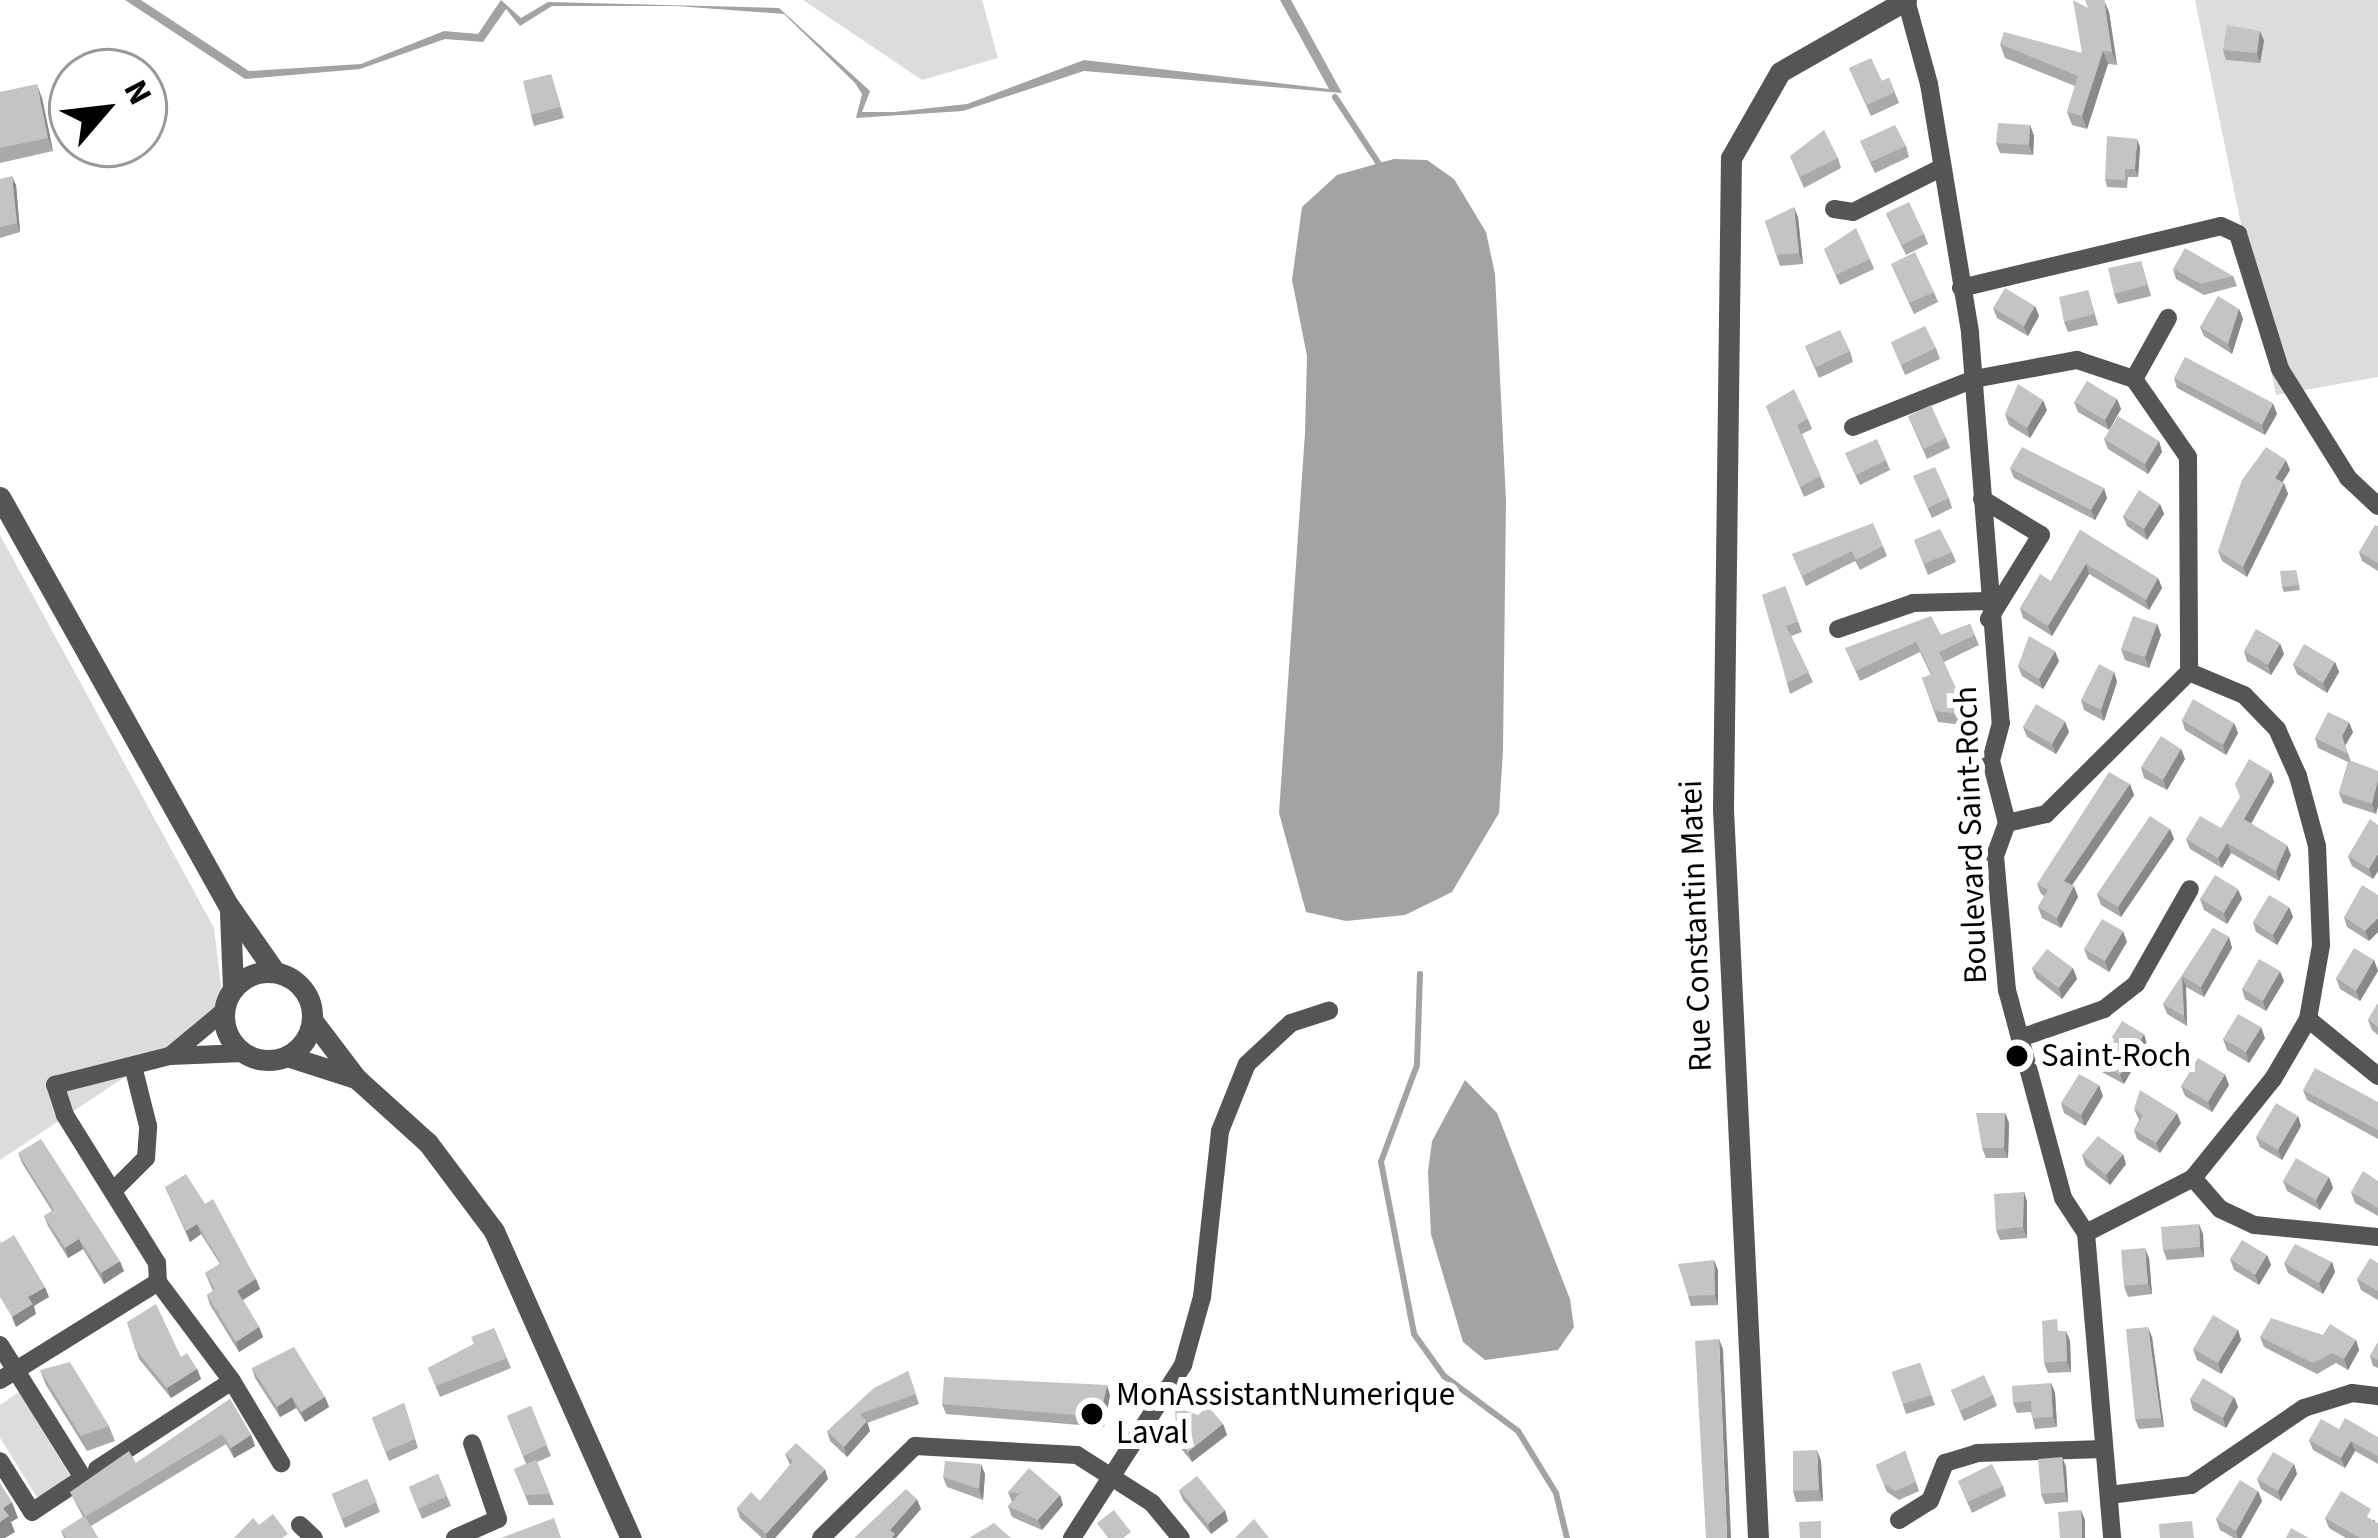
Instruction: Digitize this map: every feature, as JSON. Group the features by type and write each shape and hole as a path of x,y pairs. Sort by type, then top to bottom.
{"street":[{"name":"Boulevard Saint-Roch","path":"1906,0 1929,84 1974,379 1988,610 2001,723 1991,761 2008,823 1995,856 2007,990 2063,1198 2086,1234 2112,1538"},
{"name":"Rue Constantin Matei","path":"1758,1538 1723,808 1731,158 1754,106 1799,57 1906,0"},
{"path":"1834,209 1853,212 1939,169"},
{"path":"1960,289 2221,226 2238,234 2280,369 2348,478 2378,506"},
{"path":"2134,379 2168,318"},
{"path":"1853,427 1974,379 2077,360 2134,379 2177,432 2192,477 2189,672 2046,814 2008,823"},
{"path":"0,497 229,906 275,972 307,994 312,1020 356,1078 428,1143 494,1232 631,1538"},
{"path":"1838,629 1912,603 1988,610 2041,535 1982,499"},
{"path":"2086,1234 2193,1178 2273,1079 2308,1019 2321,945 2318,846 2298,776 2277,729 2244,695 2189,672"},
{"path":"2020,1038 2104,1009 2136,984 2190,889"},
{"path":"229,906 232,988 224,1011 230,1040 244,1053"},
{"path":"232,988 252,974 275,972"},
{"path":"170,1056 224,1011"},
{"path":"1072,1538 1183,1365 1202,1297 1220,1131 1247,1064 1291,1023 1329,1011"},
{"path":"2308,1019 2378,1076"},
{"path":"287,1055 312,1020"},
{"path":"281,1463 232,1381 158,1282 158,1263 65,1115 55,1085 170,1056 244,1053 287,1055 356,1078"},
{"path":"114,1190 146,1158 148,1126 133,1066"},
{"path":"2193,1178 2220,1209 2254,1225 2378,1237"},
{"path":"8,1375 158,1282"},
{"path":"0,1345 8,1375 83,1478 32,1512 0,1461"},
{"path":"97,1469 232,1381"},
{"path":"2109,1495 2191,1485 2304,1408 2352,1393 2378,1396"},
{"path":"455,1538 498,1519 472,1443"},
{"path":"820,1538 915,1446 1077,1455 1152,1503 1181,1538"},
{"path":"1899,1520 1930,1501 1945,1463 1977,1453 2104,1449"}],"shaded area":[{"path":"125,0 141,0 249,71 361,64 444,31 478,34 501,0 521,18 548,2 779,8 870,91 862,112 894,112 967,104 1084,60 1329,89 1280,0 1291,0 1342,93 1084,71 963,111 856,118 862,94 855,83 784,14 676,6 552,6 520,26 506,9 483,42 445,39 360,69 245,79"},
{"path":"803,0 982,0 998,58 922,80"},
{"path":"2195,0 2378,0 2378,377 2276,395"},
{"path":"1394,159 1427,160 1454,179 1486,232 1495,274 1506,501 1503,751 1499,813 1452,892 1405,915 1346,921 1306,912 1279,813 1307,356 1292,280 1302,207 1337,175"},
{"path":"0,535 214,928 224,1011 0,1160"},
{"path":"1465,1080 1497,1113 1570,1299 1574,1327 1558,1350 1485,1360 1463,1342 1431,1234 1428,1172 1432,1141"},
{"path":"19,1392 75,1484 42,1505 0,1438 0,1405"}],"building":[{"path":"2073,0 2088,8 2085,0 2104,0 2112,52 2103,51 2082,116 2067,112 2078,76 2000,44 2004,32 2082,53"},
{"path":"2227,25 2260,31 2257,53 2223,50"},
{"path":"1871,58 1882,81 1889,78 1895,92 1867,105 1849,68"},
{"path":"551,74 560,107 531,115 523,81"},
{"path":"37,84 48,138 0,148 0,92"},
{"path":"1998,123 2030,125 2029,145 1996,143"},
{"path":"1895,125 1906,146 1871,162 1860,141"},
{"path":"1824,130 1838,158 1800,177 1790,156"},
{"path":"2107,136 2137,139 2135,169 2125,169 2125,180 2105,179"},
{"path":"12,176 17,223 0,227 0,179"},
{"path":"1909,202 1924,234 1902,245 1886,213"},
{"path":"1794,207 1799,253 1776,255 1765,221"},
{"path":"1856,228 1870,259 1836,275 1824,249"},
{"path":"2185,248 2233,276 2201,284 2173,269"},
{"path":"1915,252 1934,292 1910,303 1891,264"},
{"path":"2141,261 2147,285 2114,294 2108,268"},
{"path":"2005,288 2035,306 2024,326 1993,308"},
{"path":"2088,290 2094,314 2064,322 2059,297"},
{"path":"2218,296 2239,309 2228,344 2200,327"},
{"path":"1925,326 1936,348 1901,365 1891,342"},
{"path":"1840,330 1850,351 1816,367 1805,346"},
{"path":"2185,357 2273,403 2262,425 2174,378"},
{"path":"2087,381 2117,399 2105,420 2074,402"},
{"path":"2018,384 2043,400 2027,428 2005,414"},
{"path":"1794,389 1808,419 1797,425 1821,476 1800,487 1766,406"},
{"path":"1931,405 1946,438 1924,449 1908,416"},
{"path":"2118,416 2159,441 2145,464 2104,439"},
{"path":"1877,439 1886,460 1856,475 1845,453"},
{"path":"2022,447 2104,488 2091,510 2010,468"},
{"path":"2266,447 2286,460 2275,478 2284,483 2243,567 2218,551 2242,480"},
{"path":"1935,467 1949,498 1928,508 1913,476"},
{"path":"2139,490 2160,504 2144,529 2123,516"},
{"path":"1873,523 1883,546 1856,560 1852,551 1802,576 1792,554"},
{"path":"2378,526 2378,563 2359,552"},
{"path":"1940,529 1952,552 1924,564 1914,540"},
{"path":"2080,530 2158,578 2146,600 2086,564 2048,626 2020,608 2040,574 2051,581"},
{"path":"2296,570 2298,585 2282,587 2280,571"},
{"path":"1785,586 1798,622 1786,626 1809,672 1787,683 1762,595"},
{"path":"1931,616 1941,635 1970,624 1975,635 1939,652 1961,699 1959,714 1935,711 1922,678 1932,674 1916,642 1856,671 1845,648"},
{"path":"2133,616 2157,624 2145,657 2121,649"},
{"path":"2256,629 2280,643 2268,665 2244,651"},
{"path":"2029,636 2055,651 2039,679 2018,666"},
{"path":"2304,644 2335,662 2323,683 2293,664"},
{"path":"2099,664 2114,672 2101,710 2081,700"},
{"path":"2193,699 2234,723 2223,745 2182,720"},
{"path":"2036,704 2065,721 2052,744 2023,727"},
{"path":"2328,712 2349,722 2342,736 2348,754 2315,738"},
{"path":"2161,736 2181,749 2163,780 2141,767"},
{"path":"2249,759 2271,772 2244,819 2287,845 2276,871 2227,843 2218,858 2186,839 2200,816 2221,828 2240,797 2235,784"},
{"path":"2349,760 2378,771 2372,804 2339,793"},
{"path":"2109,772 2130,784 2064,881 2074,886 2057,918 2038,907 2048,890 2037,884"},
{"path":"2150,816 2170,829 2118,907 2097,894"},
{"path":"2370,819 2378,825 2378,854 2369,869 2348,856"},
{"path":"2215,875 2238,889 2224,913 2200,899"},
{"path":"2362,885 2378,895 2378,918 2365,931 2344,917"},
{"path":"2269,895 2289,907 2273,935 2253,922"},
{"path":"2102,919 2123,931 2105,961 2084,949"},
{"path":"2213,928 2229,937 2201,987 2182,976 2184,1016 2163,1004"},
{"path":"2354,948 2374,960 2356,991 2336,978"},
{"path":"2047,949 2073,968 2059,988 2032,968"},
{"path":"2259,959 2280,971 2263,1001 2242,989"},
{"path":"2378,1003 2378,1027 2368,1020"},
{"path":"2238,1014 2261,1027 2246,1052 2223,1039"},
{"path":"2122,1021 2144,1034 2120,1075 2097,1061"},
{"path":"2198,1058 2225,1074 2208,1102 2181,1086"},
{"path":"2315,1068 2378,1102 2378,1130 2303,1090"},
{"path":"2079,1074 2099,1085 2081,1115 2061,1103"},
{"path":"2140,1090 2177,1113 2156,1143 2134,1130 2143,1115 2134,1109"},
{"path":"2276,1103 2298,1116 2278,1150 2256,1137"},
{"path":"1976,1113 2005,1113 2004,1148 1982,1148"},
{"path":"2098,1136 2123,1154 2106,1175 2082,1155"},
{"path":"41,1139 120,1261 101,1273 79,1239 65,1248 44,1216 54,1210 18,1153"},
{"path":"2296,1158 2329,1177 2316,1200 2283,1181"},
{"path":"2363,1171 2378,1181 2378,1208 2351,1192"},
{"path":"186,1174 205,1204 213,1199 256,1279 237,1291 259,1327 236,1342 207,1295 215,1289 205,1273 221,1263 197,1224 186,1231 165,1187"},
{"path":"2024,1192 2023,1227 1996,1230 1994,1194"},
{"path":"2199,1224 2200,1247 2163,1250 2161,1227"},
{"path":"14,1235 45,1287 28,1297 33,1304 12,1317 0,1297 0,1240"},
{"path":"2242,1240 2267,1255 2255,1275 2230,1259"},
{"path":"2295,1244 2332,1262 2319,1283 2284,1263"},
{"path":"2145,1248 2148,1284 2124,1286 2121,1250"},
{"path":"2370,1258 2378,1263 2378,1291 2357,1279"},
{"path":"1714,1260 1715,1295 1688,1296 1678,1264"},
{"path":"156,1304 181,1357 187,1353 197,1369 167,1388 135,1349 127,1322"},
{"path":"2213,1315 2238,1330 2218,1363 2193,1349"},
{"path":"2271,1318 2323,1335 2330,1324 2356,1340 2344,1359 2332,1353 2313,1363 2260,1337"},
{"path":"2057,1319 2058,1331 2066,1331 2067,1361 2044,1363 2042,1321"},
{"path":"2148,1327 2161,1418 2135,1419 2126,1329"},
{"path":"494,1328 507,1358 436,1386 428,1368 474,1344 471,1337"},
{"path":"1719,1339 1727,1538 1706,1538 1695,1341"},
{"path":"294,1347 325,1397 301,1412 292,1397 277,1407 252,1368"},
{"path":"70,1362 109,1426 81,1436 40,1370"},
{"path":"1920,1363 1931,1395 1903,1404 1892,1372"},
{"path":"908,1371 916,1394 860,1414 867,1421 844,1447 827,1431 874,1388"},
{"path":"1984,1375 1993,1395 1960,1411 1951,1390"},
{"path":"944,1377 1107,1385 1100,1417 942,1404"},
{"path":"2203,1378 2234,1397 2223,1418 2190,1399"},
{"path":"2051,1383 2053,1417 2032,1418 2031,1401 2013,1403 2012,1386"},
{"path":"230,1399 251,1435 231,1448 222,1434 85,1517 98,1538 66,1538 61,1531 85,1516 70,1492 129,1451 136,1463"},
{"path":"404,1403 415,1439 385,1452 372,1418"},
{"path":"531,1406 547,1445 523,1456 507,1416"},
{"path":"1208,1406 1223,1424 1188,1452 1176,1436 1175,1407 1198,1415"},
{"path":"2345,1418 2378,1437 2378,1456 2351,1441 2341,1458 2309,1440 2321,1419 2339,1429"},
{"path":"796,1443 825,1469 766,1534 737,1508 751,1492 760,1501 793,1461 785,1454"},
{"path":"1817,1450 1819,1490 1793,1491 1793,1451"},
{"path":"1905,1451 1916,1482 1895,1491 1883,1483 1876,1465"},
{"path":"2273,1452 2294,1464 2278,1491 2257,1479"},
{"path":"2062,1457 2065,1492 2041,1494 2038,1459"},
{"path":"536,1460 550,1494 525,1495 514,1469"},
{"path":"945,1461 981,1464 979,1489 943,1477"},
{"path":"1992,1464 2003,1486 1968,1502 1958,1481"},
{"path":"1029,1468 1060,1495 1038,1520 1008,1506 1020,1493 1008,1492"},
{"path":"438,1474 447,1496 418,1509 409,1487"},
{"path":"1197,1476 1225,1510 1208,1524 1179,1490"},
{"path":"367,1479 377,1502 342,1519 332,1494"},
{"path":"2240,1480 2258,1491 2236,1531 2216,1519"},
{"path":"0,1483 12,1502 3,1508 9,1516 0,1522"},
{"path":"906,1489 917,1499 890,1530 895,1534 892,1538 854,1538"},
{"path":"2341,1491 2371,1509 2367,1517 2378,1523 2378,1538 2360,1538 2325,1518"},
{"path":"1114,1510 1131,1532 1123,1538 1108,1538 1097,1523"},
{"path":"2081,1510 2082,1538 2060,1538 2058,1512"},
{"path":"273,1514 288,1534 282,1538 234,1538 253,1518 259,1525"},
{"path":"554,1518 561,1538 501,1538"},
{"path":"1254,1519 1269,1538 1235,1538"},
{"path":"1821,1521 1821,1538 1800,1538 1799,1522"},
{"path":"2192,1521 2194,1538 2160,1538 2159,1524"},
{"path":"994,1523 1011,1538 969,1538"},
{"path":"2291,1528 2309,1538 2286,1538"}],"waterway":[{"path":"1335,97 1379,164"},
{"path":"1420,974 1417,1065 1381,1162 1414,1334 1444,1376 1518,1431 1556,1493 1567,1538"}],"place":[{"name":"Saint-Roch","path":"2017,1056"},
{"name":"MonAssistantNumerique Laval","path":"1092,1414"}]}
